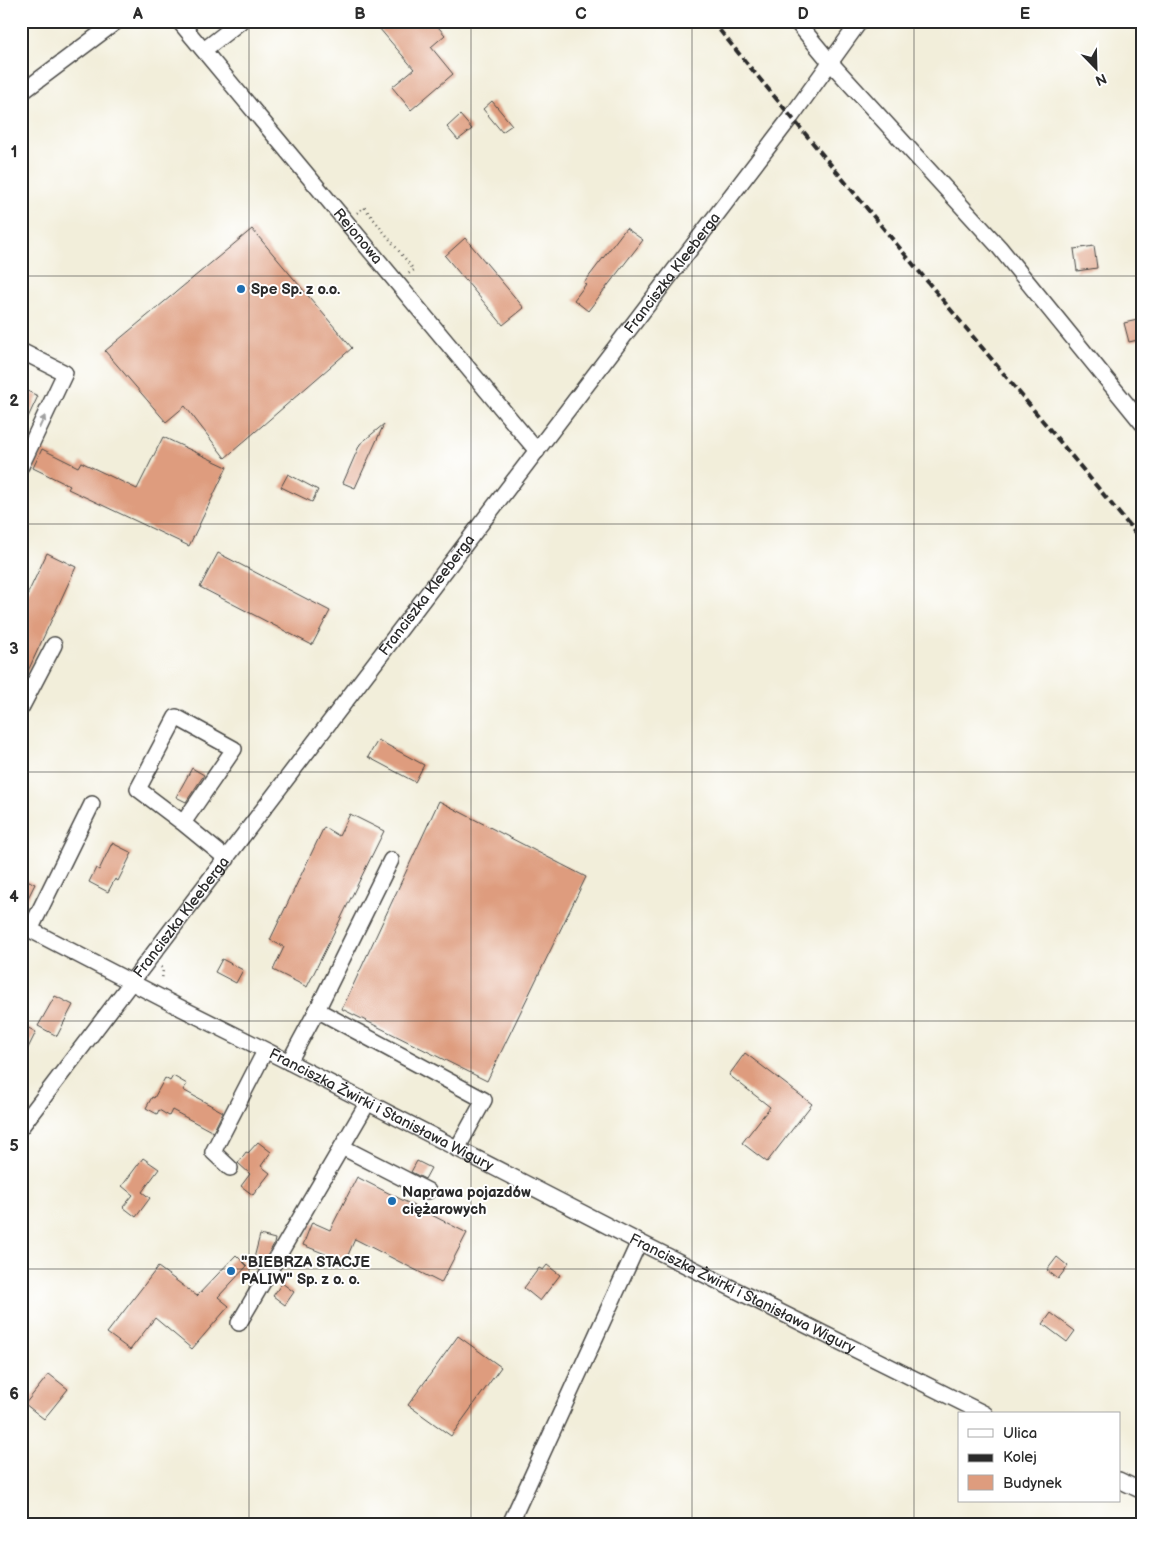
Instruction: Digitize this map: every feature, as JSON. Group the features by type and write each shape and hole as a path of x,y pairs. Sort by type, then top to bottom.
{"street":[{"path":"21,92 117,21"},
{"name":"Rejonowa","path":"179,21 537,451"},
{"path":"204,50 241,21"},
{"path":"796,21 830,62 999,247 1142,423"},
{"name":"Franciszka Kleeberga","path":"21,1127 792,117 860,21"},
{"path":"21,351 65,373 21,466"},
{"path":"21,708 54,645"},
{"path":"183,823 234,749 176,717 138,789 227,859"},
{"path":"26,928 92,804"},
{"path":"289,1062 317,1010 391,860"},
{"name":"Franciszka Żwirki i Stanisława Wigury","path":"26,928 639,1242 981,1412"},
{"path":"317,1010 484,1100 457,1149"},
{"path":"230,1168 213,1152 265,1051"},
{"path":"239,1323 368,1102"},
{"path":"342,1147 428,1191"},
{"path":"510,1524 639,1242"},
{"path":"1120,1480 1142,1491"}],"building":[{"path":"373,21 433,21 445,35 431,47 453,74 411,110 392,87 414,69"},
{"path":"492,101 512,125 502,132 483,109"},
{"path":"460,115 472,129 458,140 447,127"},
{"path":"626,228 643,240 588,311 574,300 586,284 584,283"},
{"name":"Spe Sp. z o.o.","path":"252,229 352,348 225,458 185,406 166,422 105,351"},
{"path":"465,238 524,308 503,325 445,256"},
{"path":"1094,246 1097,268 1077,271 1074,249"},
{"path":"1142,319 1142,339 1129,342 1124,323"},
{"path":"21,388 38,396 21,432"},
{"path":"384,424 355,488 343,483 360,444"},
{"path":"163,437 227,467 189,546 68,489 70,486 33,468 42,449 78,467 81,462 137,489"},
{"path":"288,474 318,490 312,502 281,487"},
{"path":"47,553 76,567 21,686 21,608"},
{"path":"218,553 330,611 312,645 200,587"},
{"path":"378,740 424,765 415,782 368,757"},
{"path":"192,768 204,775 186,802 176,797"},
{"path":"439,801 586,877 487,1081 342,1009"},
{"path":"350,814 384,831 307,987 273,970 284,947 270,940 324,827 339,836"},
{"path":"112,843 132,853 118,881 115,879 108,892 89,882 96,868 99,870"},
{"path":"21,877 35,884 21,912"},
{"path":"222,959 243,970 236,983 215,972"},
{"path":"55,996 73,1005 57,1036 38,1026"},
{"path":"21,1024 36,1032 21,1062"},
{"path":"745,1053 812,1104 767,1162 742,1143 770,1107 729,1075"},
{"path":"173,1076 187,1084 183,1090 223,1112 213,1132 172,1110 169,1116 159,1110 157,1114 146,1108 165,1078 170,1081"},
{"path":"258,1142 271,1152 261,1166 270,1173 253,1195 241,1186 250,1174 238,1163 246,1152 248,1153"},
{"path":"143,1158 159,1169 142,1192 150,1198 136,1217 123,1207 133,1195 122,1186"},
{"path":"417,1161 431,1168 425,1179 411,1172"},
{"path":"357,1177 467,1233 441,1283 355,1239 345,1262 303,1245 312,1222 330,1230"},
{"path":"260,1235 275,1239 260,1268 252,1266"},
{"path":"236,1255 247,1266 218,1297 229,1306 192,1349 155,1318 130,1350 107,1333 158,1267 197,1296"},
{"path":"1057,1257 1068,1266 1058,1279 1047,1270"},
{"path":"547,1265 560,1275 540,1301 524,1288 539,1268 543,1270"},
{"path":"282,1283 294,1292 285,1305 273,1296"},
{"path":"1051,1313 1075,1331 1067,1342 1043,1324"},
{"path":"458,1336 501,1367 451,1436 408,1405"},
{"path":"49,1374 68,1389 44,1419 25,1404"}],"railway":[{"path":"712,21 1142,541"}],"place":[{"name":"Spe Sp. z o.o.","path":"241,289"},
{"name":"Naprawa pojazdów ciężarowych","path":"392,1201"},
{"name":"\"BIEBRZA STACJE PALIW\" Sp. z o. o.","path":"231,1271"}]}
